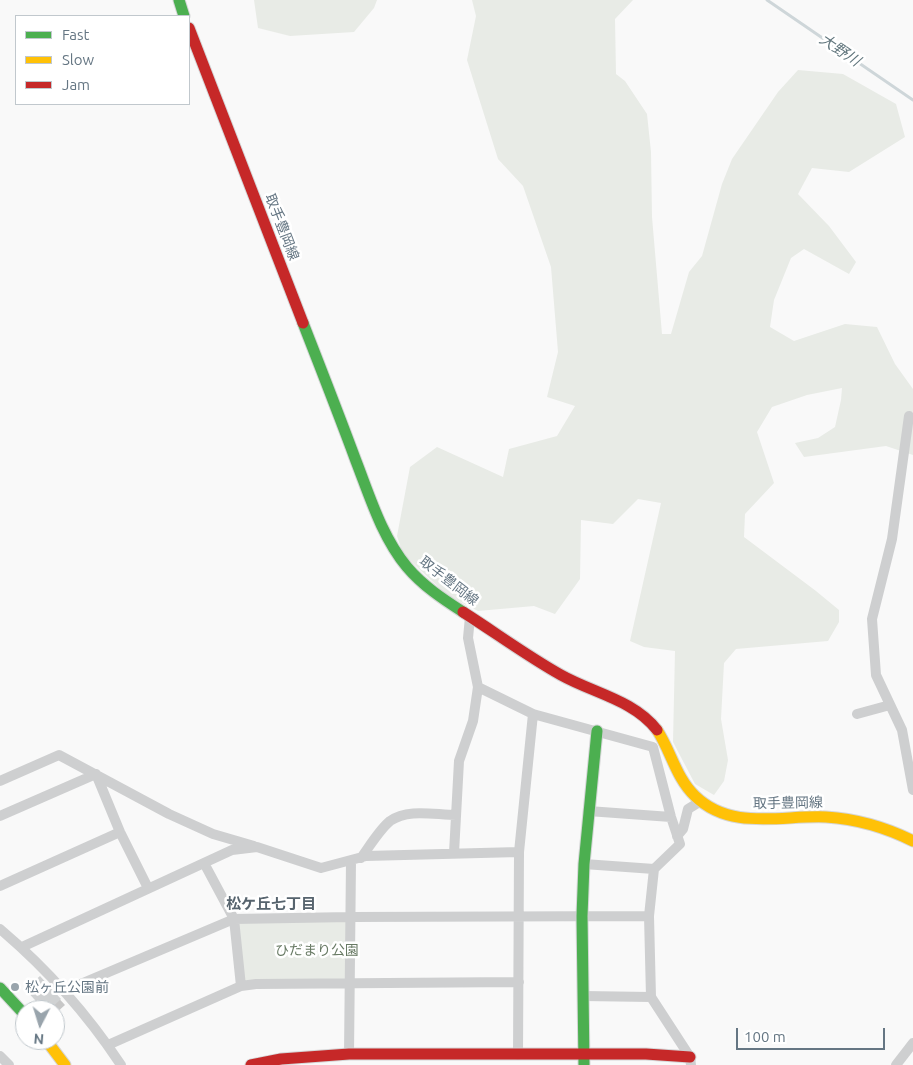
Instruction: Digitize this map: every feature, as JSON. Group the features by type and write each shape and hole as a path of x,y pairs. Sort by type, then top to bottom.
{"main road":[{"path":"179,0 184,15"},
{"name":"取手豊岡線","path":"190,31 375,509 401,559 412,572 442,598 548,668 624,704 647,719 665,741 682,780 701,801 717,811 750,820 821,817 851,819 876,824 913,838"},
{"path":"584,1060 582,916 584,864 597,732"},
{"path":"0,988 15,1004"},
{"path":"53,1050 64,1065"},
{"path":"251,1065 281,1059 349,1054 518,1054 584,1060 646,1059 690,1061"}],"street":[{"path":"909,416 892,539 872,619 876,675 902,730 908,736 913,790"},
{"path":"454,853 459,761 473,721 478,687 468,638 470,617"},
{"path":"478,687 534,714 653,746 671,817 680,844 654,869 649,916 651,997 690,1061"},
{"path":"856,714 890,705"},
{"path":"518,1054 519,852 534,714"},
{"path":"0,781 59,756 178,818 213,834 321,868 366,856 519,852"},
{"path":"0,816 96,774"},
{"path":"96,774 120,832 148,888"},
{"path":"677,836 683,830 688,809 701,801"},
{"path":"588,811 671,817"},
{"path":"349,1054 350,917 356,859 389,822 401,815 456,815"},
{"path":"0,886 120,832"},
{"path":"22,947 232,850 257,847"},
{"path":"204,863 234,919 241,986"},
{"path":"584,864 654,869"},
{"path":"64,991 234,919 649,916"},
{"path":"0,929 22,947 64,991 108,1045 121,1065"},
{"path":"108,1045 241,986 256,984 518,982"},
{"path":"583,996 651,997"},
{"path":"896,1065 913,1044"},
{"path":"0,1056 9,1065"}],"green space":[{"path":"254,0 377,0 374,8 354,32 290,36 258,28"},
{"path":"472,0 633,0 615,19 616,74 625,81 647,114 651,152 652,217 662,334 671,334 689,272 702,256 722,184 732,159 778,92 798,70 843,74 896,104 905,137 849,172 812,168 798,194 829,226 856,262 849,274 804,249 791,258 774,300 770,327 794,341 845,324 877,327 895,364 913,389 913,455 886,446 804,457 795,443 818,438 835,427 842,388 807,395 772,407 757,432 774,483 745,514 744,537 839,610 839,622 828,641 736,649 724,663 721,719 728,760 724,781 714,795 695,784 673,742 675,651 644,647 630,641 661,503 638,499 613,524 581,520 580,579 555,614 534,606 478,611 447,595 403,554 397,536 410,467 437,447 503,477 509,449 557,436 575,406 547,397 558,352 551,267 523,186 498,159 467,60 476,16"},
{"name":"ひだまり公園","path":"351,917 350,984 241,986 234,919"}],"building":[{"path":"40,976 61,999 35,1000 25,989"}],"waterway":[{"name":"大野川","path":"767,0 913,100"}],"traffic: fast":[{"path":"179,0 184,15"},
{"path":"303,323 372,502 390,543 407,567 426,586 463,612"},
{"path":"584,1064 582,916 584,864 597,731"},
{"path":"0,988 15,1004"}],"traffic: slow":[{"path":"657,730 688,789 709,807 724,814 757,819 826,817 849,820 881,828 913,841"},
{"path":"54,1050 65,1065"}],"traffic: jam":[{"path":"190,31 303,323"},
{"path":"463,612 561,675 637,711 657,730"},
{"path":"251,1065 281,1059 349,1054 646,1054 690,1057"}],"place":[{"name":"松ヶ丘公園前","path":"15,987"}],"district":[{"name":"松ケ丘七丁目","path":"271,904"}]}
